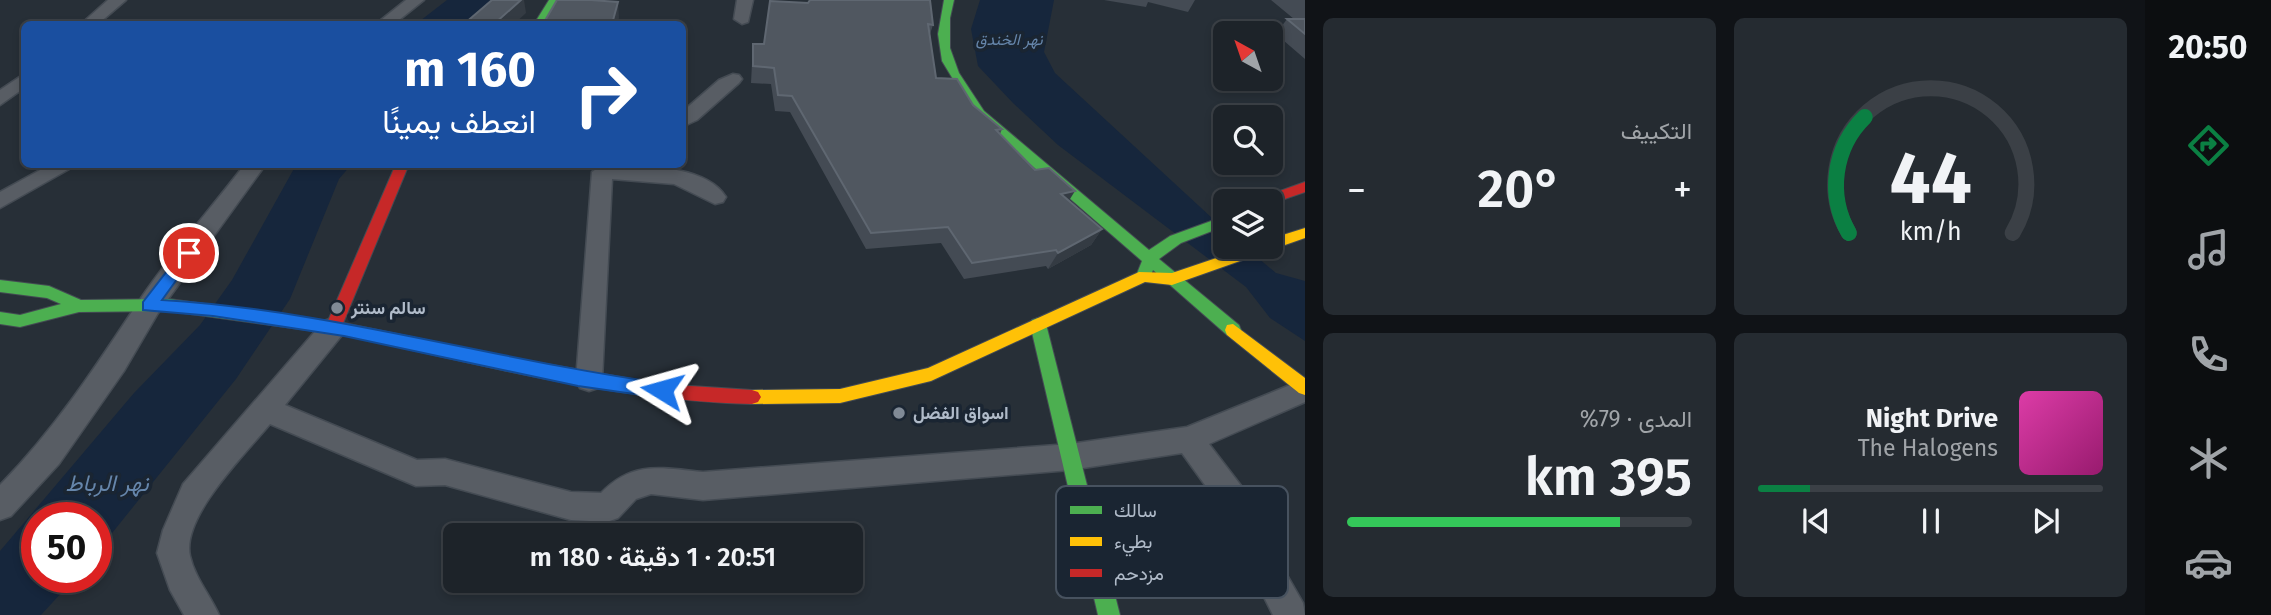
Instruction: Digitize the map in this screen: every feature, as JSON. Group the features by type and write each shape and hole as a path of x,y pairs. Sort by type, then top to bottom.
{"main road":[{"path":"540,21 554,0"},
{"path":"948,0 941,24 941,48 952,74 980,114 1305,389"},
{"path":"325,327 401,168"},
{"path":"1283,194 1305,187"},
{"path":"1283,194 1305,208"},
{"path":"1144,276 1143,269 1147,258 1171,243 1213,226"},
{"path":"1283,242 1305,233"},
{"path":"0,318 20,321 79,306 159,306 325,327 589,380 711,397 840,396 931,374 1144,276 1172,279 1236,259"},
{"path":"0,286 49,292 79,306"},
{"path":"1038,324 1077,486"},
{"path":"1105,598 1109,615"}],"street":[{"path":"93,21 118,0"},
{"path":"388,21 416,0"},
{"path":"743,19 745,0"},
{"path":"686,119 702,110 715,90 733,79"},
{"path":"0,99 21,82"},
{"path":"0,201 61,168"},
{"path":"0,506 49,455 159,306 253,168"},
{"path":"589,380 602,168 682,178 701,183 715,197"},
{"path":"202,615 181,579 173,553 178,530 194,494 265,409 325,327"},
{"path":"265,409 416,473 445,472 571,506 607,508 626,488 651,480 703,486 1070,457 1189,439 1305,389"},
{"path":"1189,439 1223,486"},
{"path":"1282,598 1291,615"}],"water":[{"path":"447,0 505,0 478,21 420,21"},
{"name":"نهر الخندق","path":"980,0 1054,0 1044,52 1055,73 1213,219 1213,259 1259,259 1276,273 1305,281 1305,341 1270,318 1246,287 1058,145 1013,103 978,66 971,29"},
{"name":"نهر الرباط","path":"294,168 348,168 339,179 290,299 236,379 112,533 112,502 42,502 134,393 200,325 232,280"},
{"name":"نهر الرباط","path":"21,526 21,593 61,593 41,615 0,615 0,551"}],"building":[{"path":"492,0 521,0 497,21 468,21"},
{"path":"557,0 618,2 613,21 545,21"},
{"path":"810,0 930,0 933,25 928,24 936,78 957,79 973,105 1002,129 996,130 1035,170 1049,168 1075,191 1061,194 1102,229 1058,253 1056,250 972,263 948,227 871,233 792,96 778,95 774,68 753,66 753,44 764,44 770,1 808,3"},
{"path":"1287,19 1305,19 1305,34"}],"traffic: fast":[{"path":"541,21 554,0"},
{"path":"949,0 943,34 944,48 961,86 980,114 1233,330"},
{"path":"1144,276 1147,264 1164,246 1213,225"},
{"path":"0,286 49,292 79,306"},
{"path":"0,318 20,321 79,306 169,305 344,329 507,364"},
{"path":"1038,324 1078,486"},
{"path":"1105,598 1109,615"}],"traffic: slow":[{"path":"752,397 840,396 931,374 1144,276 1172,279 1305,233"},
{"path":"1233,330 1305,388"}],"traffic: jam":[{"path":"333,328 401,168"},
{"path":"1283,195 1305,187"},
{"path":"507,364 660,391 752,397"}],"place":[{"name":"سالم سنتر","path":"337,308"},
{"name":"اسواق الفضل","path":"899,413"}],"route":[{"path":"189,253 149,306 169,305 213,310 344,329 578,379 662,390"}]}
